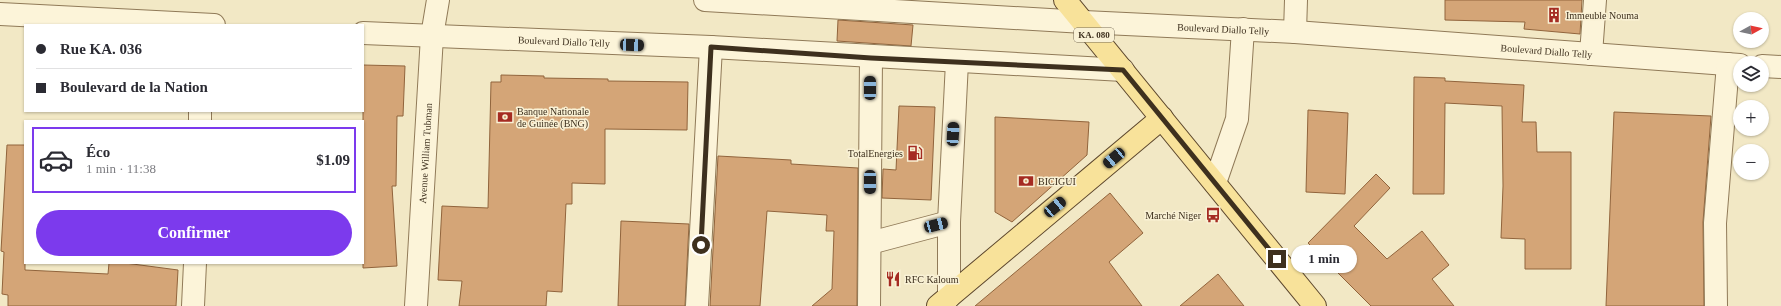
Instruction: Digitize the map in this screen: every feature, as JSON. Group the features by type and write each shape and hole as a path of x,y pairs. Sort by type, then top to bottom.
{"main road":[{"name":"KA. 080","path":"1065,0 1123,70"},
{"path":"1123,70 1315,306"},
{"path":"943,301 1162,118"}],"street":[{"name":"Avenue William Tubman","path":"416,306 432,36 438,0"},
{"name":"Boulevard Diallo Telly","path":"705,0 1084,22 1295,32 1733,65"},
{"path":"1295,32 1296,0"},
{"path":"1591,54 1595,0"},
{"path":"0,14 188,24"},
{"path":"1215,183 1237,119 1244,29"},
{"name":"Boulevard Diallo Telly","path":"364,32 711,47 871,58 1123,70"},
{"path":"697,306 711,47"},
{"path":"869,306 871,58"},
{"path":"943,301 949,222 957,62"},
{"path":"1769,66 1781,67"},
{"path":"1716,306 1715,223 1733,73"},
{"path":"870,244 949,222"},
{"path":"193,306 195,264"}],"building":[{"path":"1445,0 1582,0 1580,34 1524,29 1525,22 1445,20"},
{"path":"838,20 913,25 911,46 837,41"},
{"path":"364,65 405,66 403,116 397,116 396,186 392,186 397,266 363,268"},
{"path":"501,75 544,76 544,78 608,79 608,81 688,82 687,130 605,129 605,184 572,183 572,204 566,204 562,292 547,291 546,306 459,306 462,281 438,280 442,206 488,208 491,82 501,82"},
{"path":"1414,77 1445,78 1445,81 1524,85 1522,122 1536,122 1537,152 1571,152 1571,269 1525,269 1525,239 1501,238 1503,186 1502,106 1445,103 1444,194 1413,194"},
{"name":"TotalEnergies","path":"899,106 935,107 931,200 882,198 883,169 896,170"},
{"path":"1308,110 1348,113 1345,194 1306,192"},
{"path":"1614,112 1711,116 1703,222 1704,306 1606,306"},
{"name":"BICIGUI","path":"995,117 1089,122 1087,155 1012,222 995,212"},
{"path":"7,145 24,145 25,270 108,274 109,264 133,264 178,270 176,306 8,306 8,295 2,294 4,252 1,251"},
{"path":"718,156 791,160 791,164 858,168 857,306 812,306 832,289 834,231 826,231 827,215 767,211 760,306 710,306"},
{"path":"1376,174 1390,188 1354,226 1387,259 1422,231 1449,265 1432,279 1454,306 1371,306 1308,243"},
{"path":"1110,193 1143,233 1109,262 1142,306 975,306"},
{"path":"621,221 689,224 685,306 618,306"},
{"path":"1218,274 1244,306 1180,306"}],"place":[{"name":"Immeuble Nouma","path":"1554,15"},
{"name":"Banque Nationale de Guinée (BNG)","path":"505,117"},
{"name":"TotalEnergies","path":"915,153"},
{"name":"BICIGUI","path":"1026,181"},
{"name":"Marché Niger","path":"1213,215"},
{"name":"RFC Kaloum","path":"893,279"}],"route":[{"path":"701,245 711,47 871,58 1123,70 1277,259"}]}
